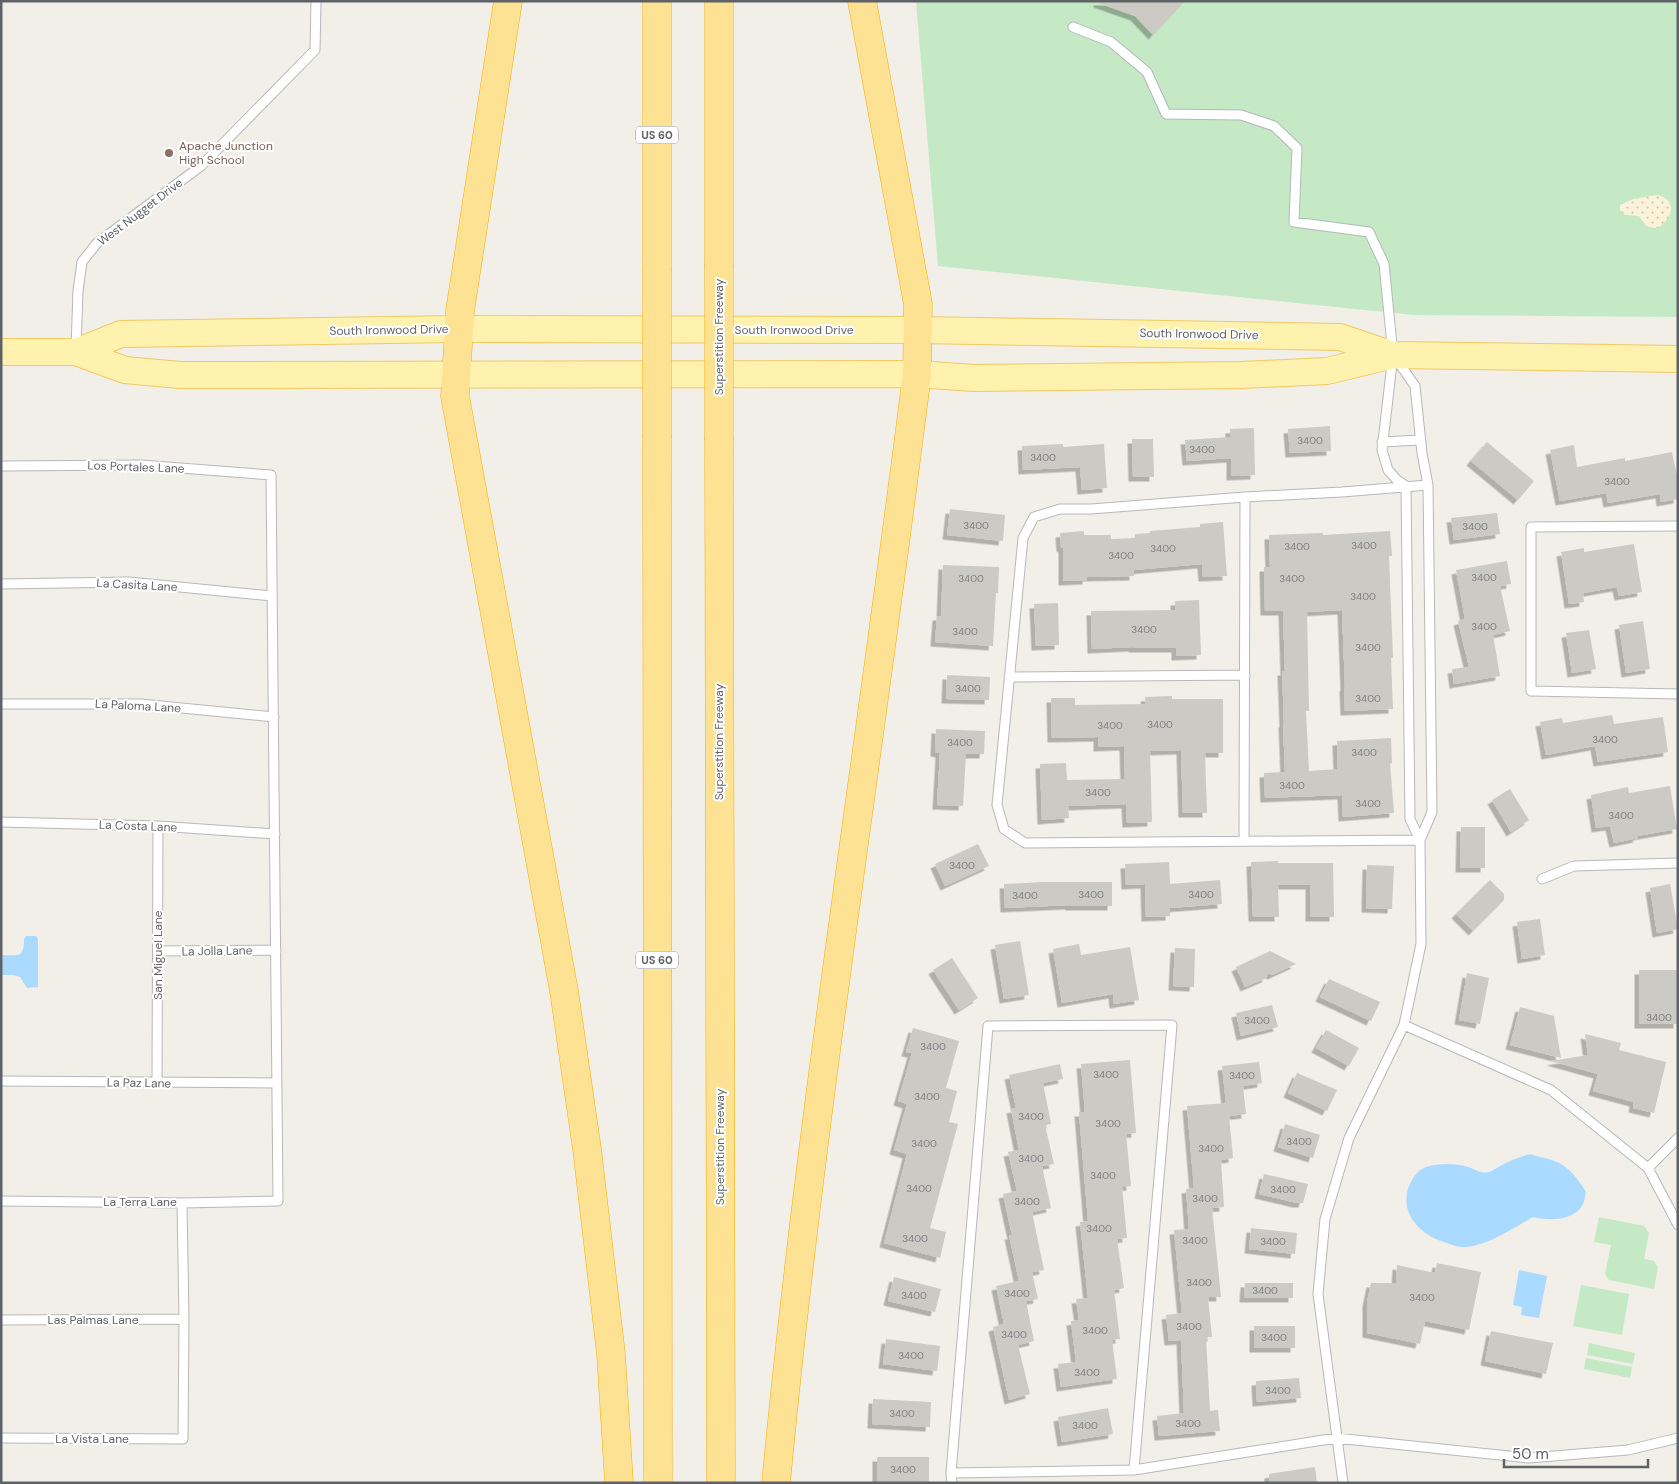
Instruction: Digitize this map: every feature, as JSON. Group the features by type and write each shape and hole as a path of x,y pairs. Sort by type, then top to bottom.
{"highway":[{"path":"508,1 460,311 455,396 565,1001 587,1149 611,1354 619,1483"},
{"name":"US 60","path":"657,1 658,1483"},
{"name":"Superstition Freeway","path":"719,1 720,1483"},
{"path":"776,1483 788,1352 823,1072 917,374 918,304 862,1"}],"main road":[{"name":"South Ironwood Drive","path":"76,352 121,334 459,329 918,330 1340,337 1393,355"},
{"name":"South Ironwood Drive","path":"1,352 76,352 125,370 180,375 917,374 974,378 1240,375 1327,371 1393,355 1678,359"}],"lane":[{"name":"West Nugget Drive","path":"76,352 78,291 82,262 97,243 201,166 315,50 316,1"},
{"path":"1073,27 1111,42 1147,72 1166,114 1241,115 1274,126 1297,148 1294,222 1369,232 1384,264 1393,355 1382,450 1388,470 1406,486"},
{"path":"1343,1483 1318,1294 1325,1219 1349,1138 1404,1025 1421,944 1420,840 1432,812 1428,485 1420,440 1415,386 1393,355"},
{"path":"1382,442 1420,440"},
{"name":"Los Portales Lane","path":"1,466 141,465 271,475 272,596"},
{"path":"1420,840 1025,843 1004,829 997,805 1023,538 1034,518 1060,510 1091,510 1245,497 1428,485"},
{"path":"1406,486 1410,818 1420,840"},
{"path":"1244,841 1245,497"},
{"path":"1678,526 1530,527 1532,691 1678,694"},
{"name":"La Casita Lane","path":"1,584 129,582 272,596"},
{"path":"272,596 277,1084"},
{"path":"1009,677 1245,675"},
{"name":"La Paloma Lane","path":"1,704 141,704 274,717"},
{"name":"La Costa Lane","path":"1,822 158,826 275,834"},
{"name":"San Miguel Lane","path":"157,1084 158,826"},
{"path":"1542,879 1574,866 1678,863"},
{"name":"La Jolla Lane","path":"158,951 276,950"},
{"path":"952,1483 951,1473 988,1026 1172,1025 1134,1470"},
{"path":"1404,1025 1551,1090 1648,1168 1678,1225"},
{"name":"La Paz Lane","path":"1,1081 277,1084"},
{"name":"La Terra Lane","path":"1,1201 182,1203 278,1201 277,1084"},
{"path":"1648,1168 1678,1138"},
{"path":"182,1203 184,1319"},
{"name":"Las Palmas Lane","path":"1,1320 184,1319"},
{"name":"La Vista Lane","path":"1,1438 183,1439 184,1319"},
{"path":"951,1473 1134,1470 1336,1438 1529,1458 1628,1450 1678,1438"}],"green space":[{"path":"916,1 1678,1 1678,317 1414,315 938,266"},
{"path":"1599,1217 1644,1226 1649,1233 1644,1259 1654,1261 1658,1267 1654,1289 1609,1280 1605,1274 1611,1245 1594,1242"},
{"path":"1581,1285 1629,1294 1622,1335 1573,1326"},
{"path":"1589,1343 1635,1353 1633,1364 1587,1355"},
{"path":"1586,1358 1632,1367 1630,1378 1584,1369"}],"sand":[{"path":"1657,195 1664,197 1668,201 1671,210 1667,219 1658,228 1647,227 1639,216 1625,215 1620,210 1620,205 1633,199"}],"water":[{"path":"26,936 36,936 38,939 38,987 27,988 20,977 1,975 1,955 21,953"},
{"path":"1530,1154 1559,1163 1573,1174 1586,1192 1584,1202 1579,1210 1568,1217 1546,1219 1533,1217 1484,1243 1464,1247 1454,1246 1425,1233 1409,1213 1407,1196 1409,1186 1415,1175 1426,1167 1454,1164 1486,1172"},
{"path":"1519,1270 1547,1276 1539,1318 1521,1315 1522,1307 1513,1305"}],"building":[{"path":"1098,1 1185,1 1153,35 1135,16 1098,3"},
{"path":"1330,426 1331,451 1290,453 1288,429"},
{"path":"1254,428 1255,475 1231,476 1231,458 1187,461 1185,440 1230,437 1230,429"},
{"path":"1132,439 1153,439 1154,477 1133,477"},
{"path":"1487,442 1534,481 1518,500 1471,461"},
{"path":"1063,444 1063,447 1104,444 1107,488 1082,490 1080,467 1023,470 1022,446"},
{"path":"1574,445 1577,467 1625,458 1625,461 1672,452 1678,481 1678,499 1661,502 1660,494 1608,503 1606,493 1560,501 1550,450"},
{"path":"950,509 1005,515 1003,541 947,535"},
{"path":"1497,513 1500,534 1454,540 1451,518"},
{"path":"1223,522 1227,576 1203,577 1202,564 1134,570 1134,576 1087,577 1087,580 1063,581 1063,548 1061,547 1060,533 1084,531 1084,535 1111,535 1111,539 1135,538 1135,534 1150,533 1150,531 1200,527 1200,524"},
{"path":"1390,531 1392,556 1389,556 1393,709 1345,711 1342,610 1307,612 1309,711 1306,711 1309,771 1338,769 1337,741 1391,738 1392,763 1390,764 1394,813 1343,817 1342,795 1265,798 1264,773 1285,772 1282,671 1285,671 1283,611 1265,611 1264,567 1270,567 1269,535 1323,533 1323,535"},
{"path":"1634,544 1642,592 1619,596 1617,587 1583,593 1584,602 1569,604 1561,552 1584,548 1584,552"},
{"path":"1507,561 1511,584 1500,586 1510,631 1493,635 1500,676 1454,684 1452,669 1469,667 1458,621 1465,619 1456,570"},
{"path":"943,565 999,567 993,646 935,642 937,616 941,616"},
{"path":"1199,600 1201,655 1176,656 1176,648 1133,647 1092,649 1091,611 1175,610 1175,601"},
{"path":"1058,603 1059,645 1036,646 1034,604"},
{"path":"1643,621 1650,669 1626,673 1619,625"},
{"path":"1589,630 1596,669 1572,673 1566,633"},
{"path":"947,675 990,677 989,700 946,699"},
{"path":"1172,696 1172,699 1223,699 1223,753 1205,753 1207,813 1183,813 1181,750 1150,751 1152,822 1127,823 1126,804 1068,806 1069,818 1042,820 1040,764 1066,763 1067,780 1125,779 1124,746 1098,747 1098,737 1052,738 1051,698 1075,698 1075,705 1146,704 1145,697"},
{"path":"1612,715 1614,724 1663,717 1668,752 1598,762 1595,746 1546,755 1540,722 1562,718 1563,723"},
{"path":"936,729 985,731 984,754 966,754 963,806 937,805 940,753 935,752"},
{"path":"1670,786 1677,829 1637,836 1638,838 1614,843 1610,826 1596,828 1591,795 1628,787 1629,793"},
{"path":"1510,789 1529,820 1511,832 1492,800"},
{"path":"1461,827 1485,827 1485,868 1460,868"},
{"path":"978,844 989,866 945,886 935,864"},
{"path":"1278,861 1278,863 1333,863 1334,917 1310,917 1310,885 1278,885 1279,917 1253,917 1251,862"},
{"path":"1169,862 1170,884 1220,880 1222,904 1170,908 1170,916 1146,917 1145,884 1126,885 1125,864"},
{"path":"1367,865 1394,866 1392,909 1366,908"},
{"path":"1490,880 1504,894 1504,900 1473,931 1456,914"},
{"path":"1112,882 1112,906 1070,905 1005,908 1004,884"},
{"path":"1670,884 1678,929 1657,933 1650,888"},
{"path":"1540,919 1545,955 1522,959 1517,922"},
{"path":"1020,941 1029,995 1004,999 995,945"},
{"path":"1079,944 1081,955 1130,947 1139,1000 1114,1004 1113,994 1062,1003 1053,949"},
{"path":"1175,948 1195,949 1194,987 1173,986"},
{"path":"1270,951 1296,964 1272,975 1268,973 1266,978 1245,987 1236,967"},
{"path":"952,958 978,998 959,1010 933,970"},
{"path":"1639,970 1678,970 1678,1024 1639,1024"},
{"path":"1467,973 1489,978 1480,1024 1459,1020"},
{"path":"1329,979 1380,1002 1371,1021 1320,997"},
{"path":"1272,1005 1278,1027 1241,1036 1236,1013"},
{"path":"1520,1007 1554,1016 1561,1058 1510,1045"},
{"path":"913,1028 959,1041 946,1088 957,1091 949,1122 958,1124 930,1228 946,1232 940,1258 884,1243 907,1154 894,1150 907,1104 898,1101 912,1053 906,1052"},
{"path":"1326,1030 1359,1048 1349,1066 1316,1048"},
{"path":"1585,1034 1621,1043 1619,1050 1666,1062 1654,1113 1633,1108 1634,1102 1593,1091 1598,1074 1551,1061 1588,1055"},
{"path":"1130,1060 1136,1133 1126,1134 1131,1186 1122,1187 1127,1238 1117,1239 1124,1288 1114,1290 1120,1339 1112,1340 1117,1379 1061,1387 1058,1364 1076,1362 1071,1321 1079,1320 1076,1299 1088,1298 1080,1222 1088,1221 1079,1112 1085,1112 1081,1064"},
{"path":"1259,1062 1262,1083 1243,1086 1246,1114 1229,1116 1233,1158 1221,1160 1224,1207 1212,1208 1221,1297 1208,1297 1212,1337 1206,1337 1210,1411 1218,1410 1220,1431 1159,1436 1157,1416 1184,1413 1181,1340 1169,1341 1166,1315 1182,1313 1174,1230 1189,1229 1186,1189 1194,1188 1187,1106 1226,1103 1222,1066"},
{"path":"1060,1064 1063,1079 1043,1083 1051,1124 1045,1125 1054,1164 1042,1166 1051,1208 1032,1212 1044,1270 1032,1272 1038,1299 1026,1301 1034,1341 1018,1345 1030,1394 1009,1400 993,1327 1004,1324 996,1286 1019,1281 1009,1235 1012,1235 1003,1194 1017,1191 1008,1152 1019,1150 1011,1109 1016,1108 1009,1075"},
{"path":"1297,1073 1337,1090 1327,1111 1288,1093"},
{"path":"1285,1124 1320,1135 1313,1158 1278,1147"},
{"path":"1264,1174 1308,1184 1303,1203 1259,1194"},
{"path":"1251,1228 1297,1233 1295,1254 1249,1249"},
{"path":"1437,1263 1481,1272 1469,1330 1425,1321 1420,1344 1367,1333 1367,1302 1371,1283 1396,1283 1397,1265 1435,1273"},
{"path":"894,1277 941,1289 935,1312 888,1301"},
{"path":"1245,1283 1293,1283 1293,1298 1244,1298"},
{"path":"1254,1326 1295,1326 1295,1348 1254,1348"},
{"path":"1491,1331 1553,1343 1546,1374 1485,1361"},
{"path":"886,1339 940,1346 937,1371 883,1364"},
{"path":"1299,1378 1301,1398 1257,1402 1256,1381"},
{"path":"873,1399 931,1402 930,1427 872,1424"},
{"path":"1108,1408 1113,1434 1062,1442 1058,1417"},
{"path":"877,1457 929,1457 929,1482 877,1482"},
{"path":"1315,1467 1317,1483 1269,1483 1269,1474"}],"place":[{"name":"Apache Junction High School","path":"169,153"}]}
